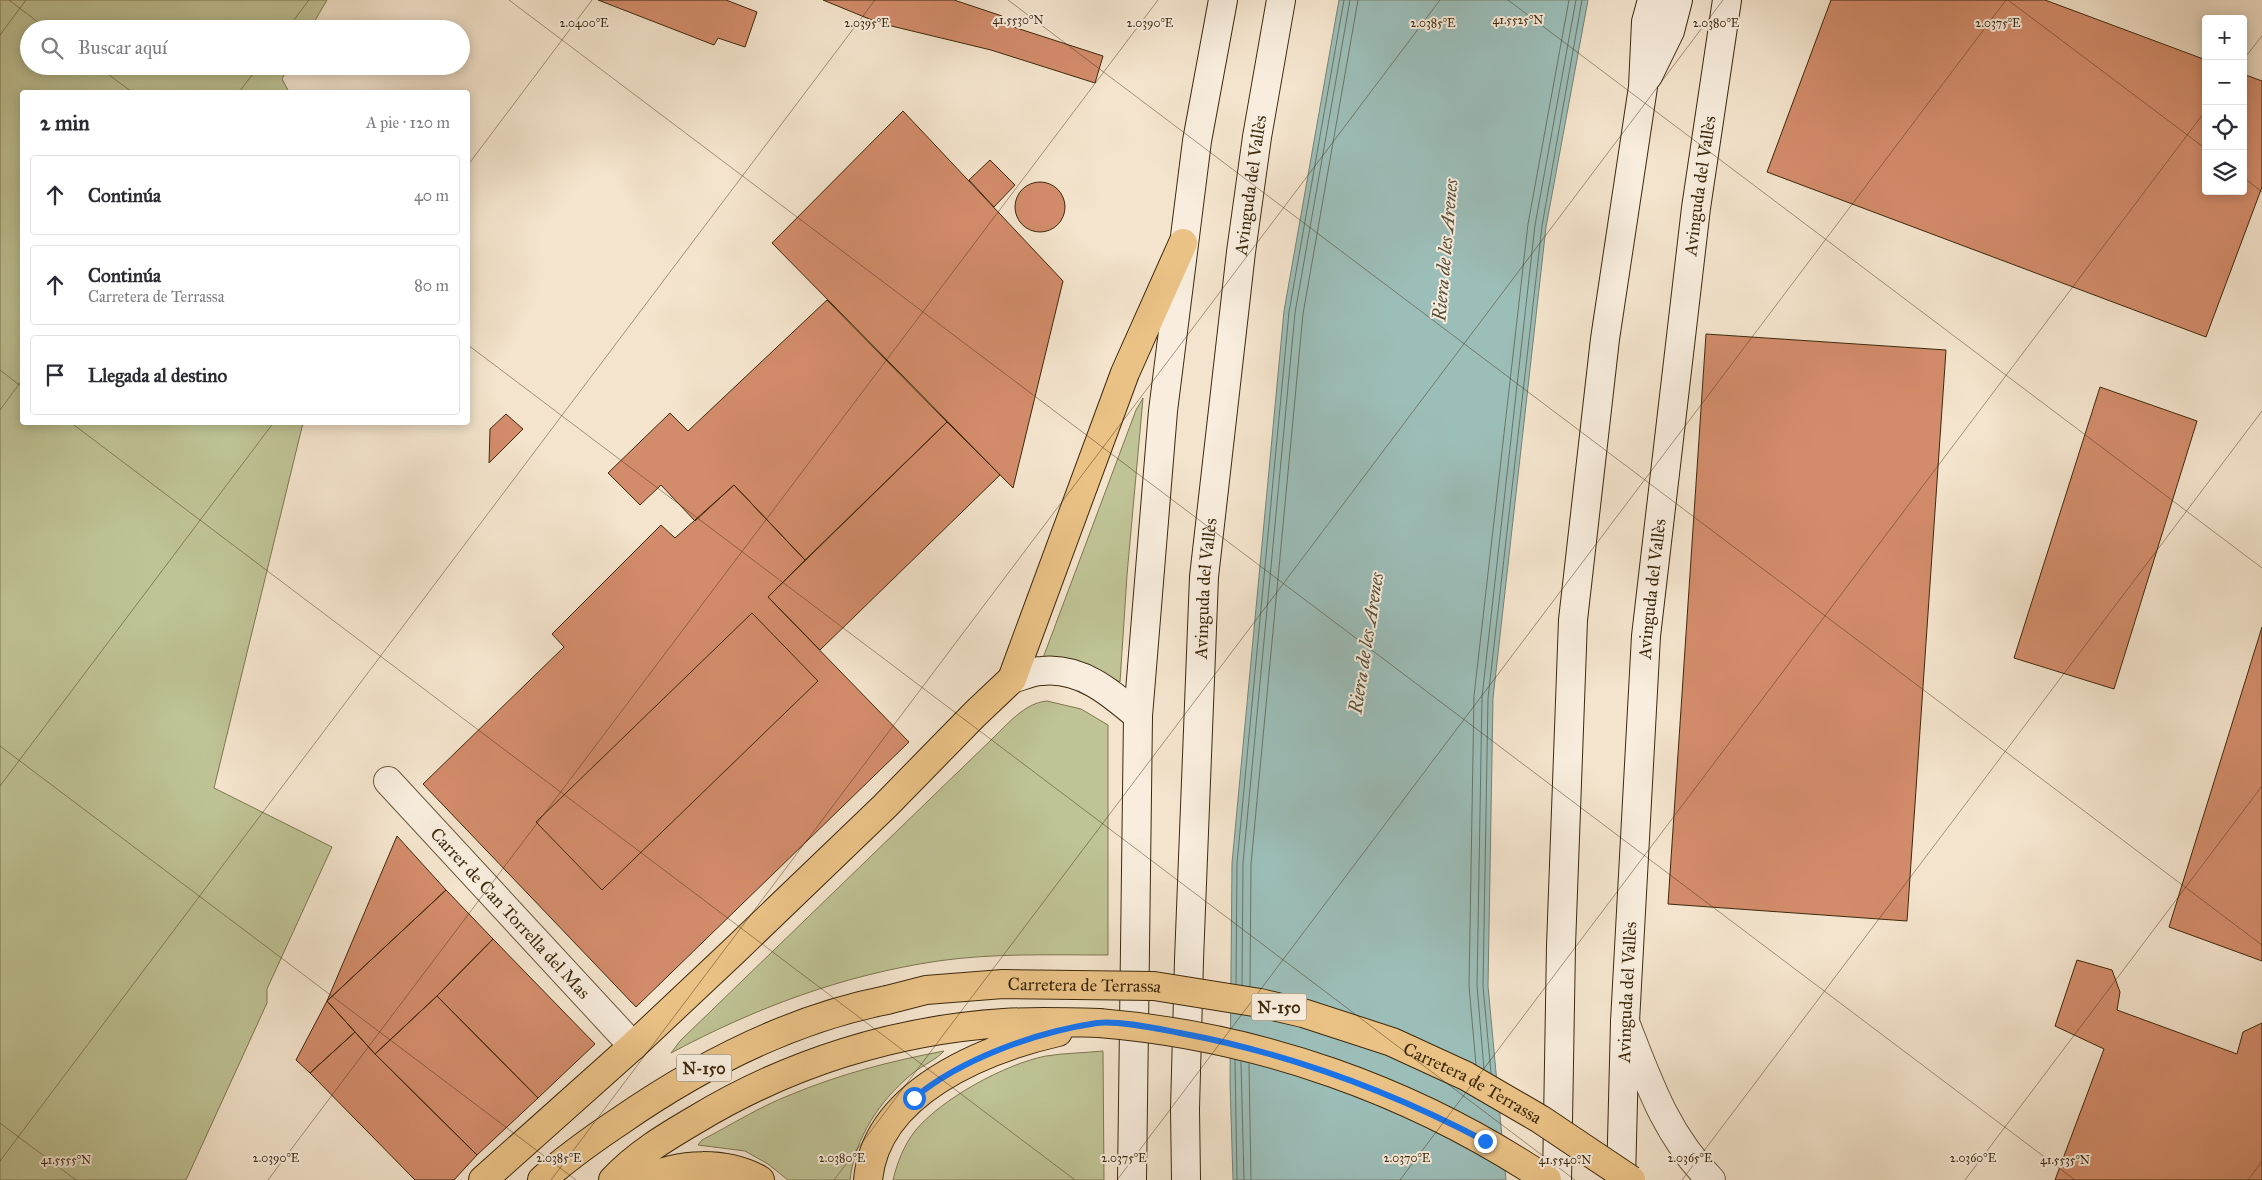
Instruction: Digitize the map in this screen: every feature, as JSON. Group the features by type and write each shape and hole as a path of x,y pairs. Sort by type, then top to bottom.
{"main road":[{"path":"1132,1180 1138,716 1163,411 1197,141 1223,0"},
{"name":"Avinguda del Vallès","path":"1186,1180 1185,1109 1188,960 1204,577 1240,252 1257,137 1281,0"},
{"path":"1557,1180 1561,946 1573,620 1605,339 1643,87 1646,22 1652,0"},
{"path":"1643,87 1670,31 1678,0"},
{"name":"Avinguda del Vallès","path":"1621,1180 1625,1022 1646,636 1696,208 1728,0"},
{"path":"483,1180 633,1046 878,812 1012,679 1125,373 1184,243"},
{"path":"1012,679 1042,670 1066,673 1088,679 1112,694 1138,716"},
{"name":"Carrer de Can Torrella del Mas","path":"388,781 633,1046"},
{"name":"Carretera de Terrassa","path":"542,1180 590,1141 659,1094 754,1043 794,1026 852,1007 926,990 1003,984 1154,986 1260,1003 1303,1013 1392,1042 1466,1076 1540,1119 1631,1180"},
{"path":"1625,1022 1651,1091 1669,1127 1694,1162 1711,1180"},
{"name":"Carretera de Terrassa","path":"613,1180 626,1166 667,1137 709,1111 799,1067 845,1052 908,1036 1005,1023 1099,1023 1149,1027 1244,1045 1350,1079 1437,1116 1485,1141 1547,1180"},
{"path":"868,1180 869,1165 897,1116 930,1084 955,1069 1019,1043 1099,1023"},
{"path":"644,1180 674,1169 694,1166 733,1169 747,1173 760,1180"}],"green space":[{"path":"0,0 327,0 315,20 20,20 20,75 284,75 282,79 288,90 20,90 20,425 303,425 214,788 332,847 267,989 267,1003 186,1180 0,1180"},
{"path":"1143,398 1127,575 1120,682 1083,666 1043,658 1136,410"},
{"path":"1047,701 1081,709 1108,725 1108,955 1023,955 959,958 903,967 834,984 800,995 735,1022 671,1053 680,1041 1010,722 1023,710"},
{"path":"944,1051 913,1073 880,1107 863,1134 857,1149 850,1180 788,1180 768,1164 745,1151 698,1145 702,1140 756,1111 809,1087 866,1069"},
{"path":"1103,1051 1104,1180 893,1180 901,1154 915,1131 926,1119 957,1095 993,1075 1030,1060 1053,1055"}],"water":[{"name":"Riera de les Arenes","path":"1339,0 1588,0 1546,227 1493,698 1488,986 1506,1180 1233,1180 1230,1083 1232,863 1284,311"}],"building":[{"path":"598,0 726,0 757,12 745,47 718,38 714,45"},
{"path":"823,0 954,0 1002,16 998,22 1103,56 1095,83 991,50 879,23"},
{"path":"1831,0 2045,0 2202,59 2202,195 2247,195 2247,75 2262,81 2262,187 2206,337 1767,172"},
{"path":"903,111 1063,281 1013,488 772,243"},
{"path":"990,160 1015,185 994,207 969,180"},
{"path":"1040,182 1050,184 1058,189 1063,197 1065,207 1063,217 1058,225 1050,230 1040,232 1030,230 1022,225 1017,217 1015,207 1017,197 1022,189 1030,184"},
{"path":"827,300 947,422 805,560 734,485 695,521 661,485 640,505 608,473 670,413 688,431"},
{"path":"1706,334 1946,350 1907,921 1668,904"},
{"path":"2100,387 2197,421 2114,689 2014,658"},
{"path":"506,414 523,429 489,463 490,429"},
{"path":"947,422 1000,475 820,650 768,597"},
{"path":"734,485 805,560 768,597 909,742 636,1007 423,784 564,647 552,634 661,525 675,538"},
{"path":"752,613 818,681 602,890 536,822"},
{"path":"2262,627 2262,961 2169,927"},
{"path":"397,836 446,890 327,1001"},
{"path":"446,890 493,939 437,996 375,1054 327,1001"},
{"path":"493,939 595,1044 538,1098 437,996"},
{"path":"2077,960 2112,970 2120,992 2117,1010 2237,1054 2243,1032 2262,1023 2262,1180 2055,1180 2104,1049 2055,1026"},
{"path":"437,996 538,1098 477,1155 375,1054"},
{"path":"327,1001 355,1032 310,1073 296,1060"},
{"path":"355,1032 477,1155 454,1180 415,1180 310,1073"}],"route":[{"path":"914,1098 930,1084 974,1060 1040,1036 1099,1023 1149,1027 1244,1045 1350,1079 1437,1116 1485,1141"}]}
